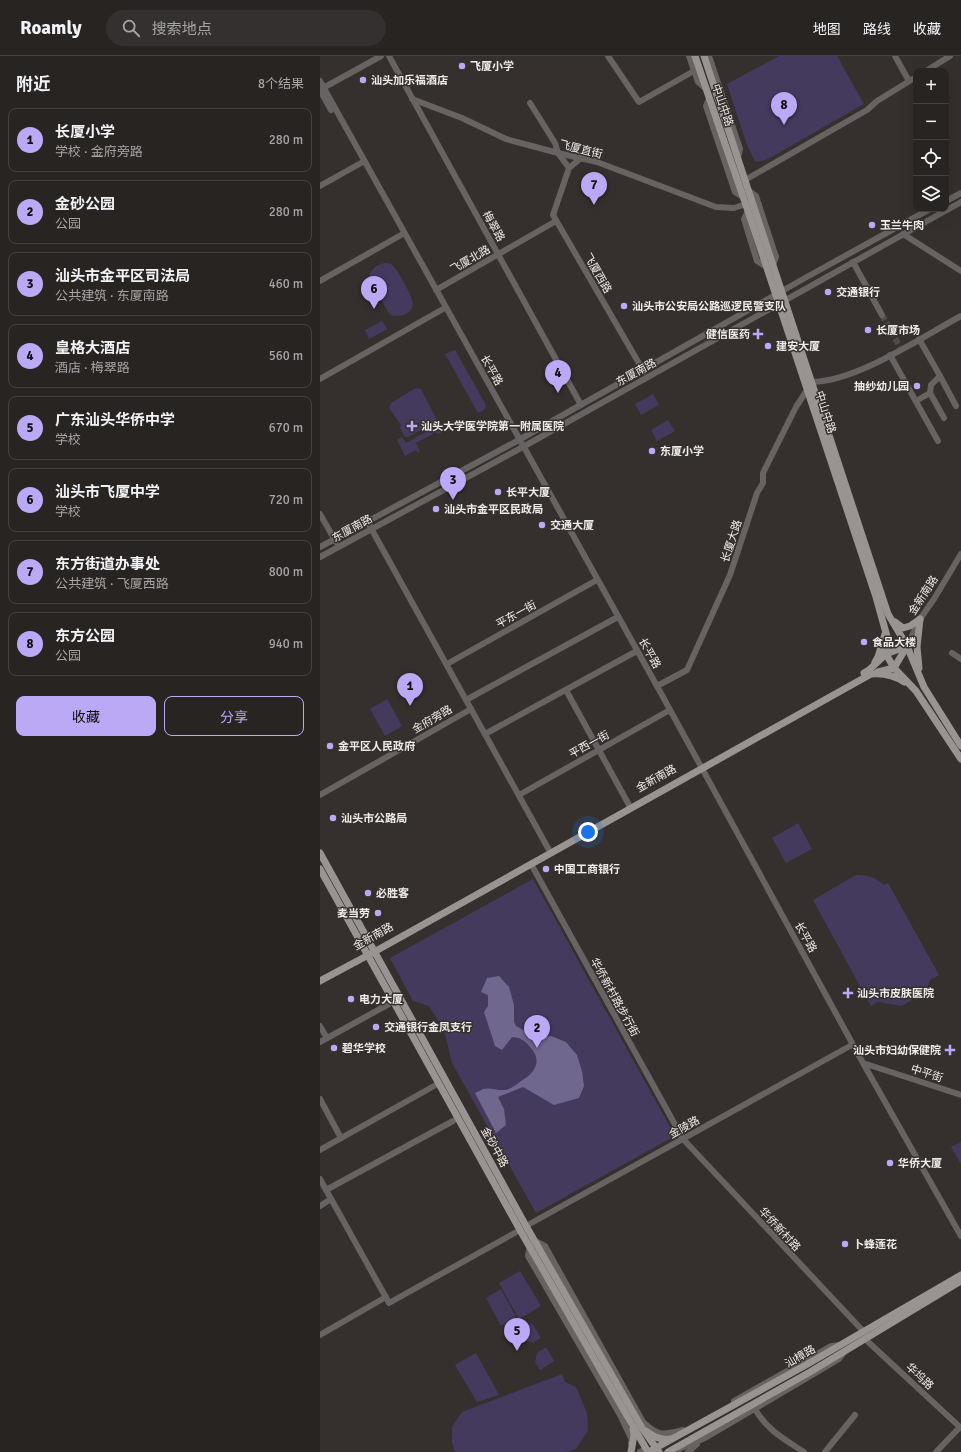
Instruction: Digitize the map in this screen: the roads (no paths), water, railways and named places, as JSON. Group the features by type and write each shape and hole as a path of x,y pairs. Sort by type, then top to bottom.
{"main road":[{"name":"中山中路","path":"695,56 746,204 782,302 808,390 886,630 888,640 886,654"},
{"name":"中山中路","path":"704,56 749,191 769,265"},
{"name":"中山中路","path":"782,302 812,382 888,614 907,646 924,687 961,746"},
{"path":"888,614 899,626 903,628 910,626 920,619"},
{"path":"920,619 917,657 924,687"},
{"path":"870,672 878,657 886,630"},
{"path":"870,672 894,668 907,646"},
{"name":"金新南路","path":"320,978 370,953 550,850 870,672 886,654 907,646"},
{"path":"886,654 894,668 916,691 961,759"},
{"path":"870,672 880,673 899,679 916,691"},
{"name":"金新南路","path":"320,981 531,864 700,767"},
{"name":"金砂中路","path":"320,853 370,953"},
{"name":"金砂中路","path":"320,869 370,953 523,1228 583,1331 645,1451"},
{"name":"汕樟路","path":"865,1335 961,1275"},
{"name":"汕樟路","path":"671,1452 865,1335 961,1281"},
{"name":"金砂中路","path":"583,1331 658,1450"},
{"name":"汕樟路","path":"645,1451 658,1450 683,1432 808,1369"},
{"path":"630,1452 634,1436 631,1423"},
{"path":"643,1425 651,1435 663,1440 669,1439 683,1432"},
{"path":"682,1452 682,1449 690,1440"}],"street":[{"path":"321,89 381,56"},
{"name":"梅翠路","path":"389,56 581,405"},
{"path":"608,56 639,102 694,71"},
{"path":"689,56 698,82 706,89"},
{"path":"709,56 740,149 738,158"},
{"path":"896,56 909,81"},
{"path":"931,68 950,56"},
{"path":"745,180 867,110 877,101 913,79"},
{"path":"712,80 720,87"},
{"name":"长平路","path":"320,81 321,89 361,163 657,686 850,1046 961,1240"},
{"name":"长平路","path":"321,89 436,290 518,440"},
{"name":"飞厦直街","path":"412,99 462,118 506,139 597,162 716,208 734,208 746,204"},
{"path":"530,103 568,168"},
{"path":"556,221 553,215 568,168 581,158"},
{"path":"320,186 361,163"},
{"path":"949,199 961,192"},
{"name":"东厦南路","path":"320,557 522,447 961,202"},
{"name":"东厦南路","path":"320,547 518,440 925,212"},
{"name":"飞厦北路","path":"436,290 556,221"},
{"name":"飞厦西路","path":"556,221 647,377"},
{"path":"903,234 961,271"},
{"path":"320,281 402,235"},
{"path":"853,262 882,315"},
{"path":"320,379 443,309"},
{"path":"812,382 826,382 851,374 890,355 900,348 961,316"},
{"path":"919,339 956,406"},
{"path":"890,355 938,441"},
{"path":"940,376 931,385 930,393 944,418"},
{"name":"长厦大路","path":"657,686 686,670 730,575 757,493 763,483 762,473 796,407 808,390"},
{"path":"916,401 930,393"},
{"name":"长平路","path":"522,447 863,1064 961,1236"},
{"path":"320,514 338,547"},
{"path":"367,521 550,850"},
{"name":"金新南路","path":"907,646 920,619 961,554"},
{"name":"平东一街","path":"447,664 595,581"},
{"path":"466,700 616,618"},
{"path":"485,734 635,652"},
{"path":"952,654 961,659"},
{"path":"566,690 629,806"},
{"name":"金府旁路","path":"320,795 471,709"},
{"name":"平西一街","path":"519,795 668,711"},
{"name":"华侨新村路步行街","path":"531,864 682,1139"},
{"path":"320,1042 389,1004"},
{"path":"320,1026 327,1038"},
{"name":"金陵路","path":"386,1297 389,1303 850,1046"},
{"name":"中平街","path":"863,1064 961,1095"},
{"path":"320,1150 434,1086"},
{"path":"320,1099 341,1138"},
{"path":"326,1190 454,1121"},
{"name":"华侨新村路","path":"682,1139 865,1335"},
{"path":"320,1179 386,1297 320,1335"},
{"path":"320,1206 331,1199"},
{"path":"630,1452 632,1440 620,1415 528,1256 533,1243 544,1246 643,1425 653,1438"},
{"name":"华坞路","path":"865,1335 960,1428"},
{"path":"665,1439 683,1432 831,1346 843,1348 839,1359 705,1438 688,1452"},
{"path":"755,1409 761,1420 771,1431 804,1452"},
{"path":"620,1415 645,1451"},
{"path":"825,1452 855,1415"},
{"path":"936,1452 960,1428"},
{"path":"645,1451 648,1442 653,1438 661,1437 665,1439 671,1447 671,1452 705,1438"}],"tunnel":[{"path":"882,315 900,347"}],"place":[{"name":"飞厦小学","path":"462,66"},
{"name":"汕头加乐福酒店","path":"363,80"},
{"name":"东方公园","path":"784,125"},
{"name":"东方街道办事处","path":"594,205"},
{"name":"玉兰牛肉","path":"872,225"},
{"name":"交通银行","path":"828,292"},
{"name":"汕头市公安局公路巡逻民警支队","path":"624,306"},
{"name":"汕头市飞厦中学","path":"374,309"},
{"name":"长厦市场","path":"868,330"},
{"name":"健信医药","path":"758,334"},
{"name":"建安大厦","path":"768,346"},
{"name":"抽纱幼儿园","path":"917,386"},
{"name":"皇格大酒店","path":"558,393"},
{"name":"汕头大学医学院第一附属医院","path":"412,426"},
{"name":"东厦小学","path":"652,451"},
{"name":"长平大厦","path":"498,492"},
{"name":"汕头市金平区司法局","path":"453,500"},
{"name":"汕头市金平区民政局","path":"436,509"},
{"name":"交通大厦","path":"542,525"},
{"name":"食品大楼","path":"864,642"},
{"name":"长厦小学","path":"410,706"},
{"name":"金平区人民政府","path":"330,746"},
{"name":"汕头市公路局","path":"333,818"},
{"name":"中国工商银行","path":"546,869"},
{"name":"必胜客","path":"368,893"},
{"name":"麦当劳","path":"378,913"},
{"name":"汕头市皮肤医院","path":"848,993"},
{"name":"电力大厦","path":"351,999"},
{"name":"交通银行金凤支行","path":"376,1027"},
{"name":"碧华学校","path":"334,1048"},
{"name":"金砂公园","path":"537,1048"},
{"name":"汕头市妇幼保健院","path":"950,1050"},
{"name":"华侨大厦","path":"890,1163"},
{"name":"卜蜂莲花","path":"845,1244"},
{"name":"广东汕头华侨中学","path":"517,1351"}]}
